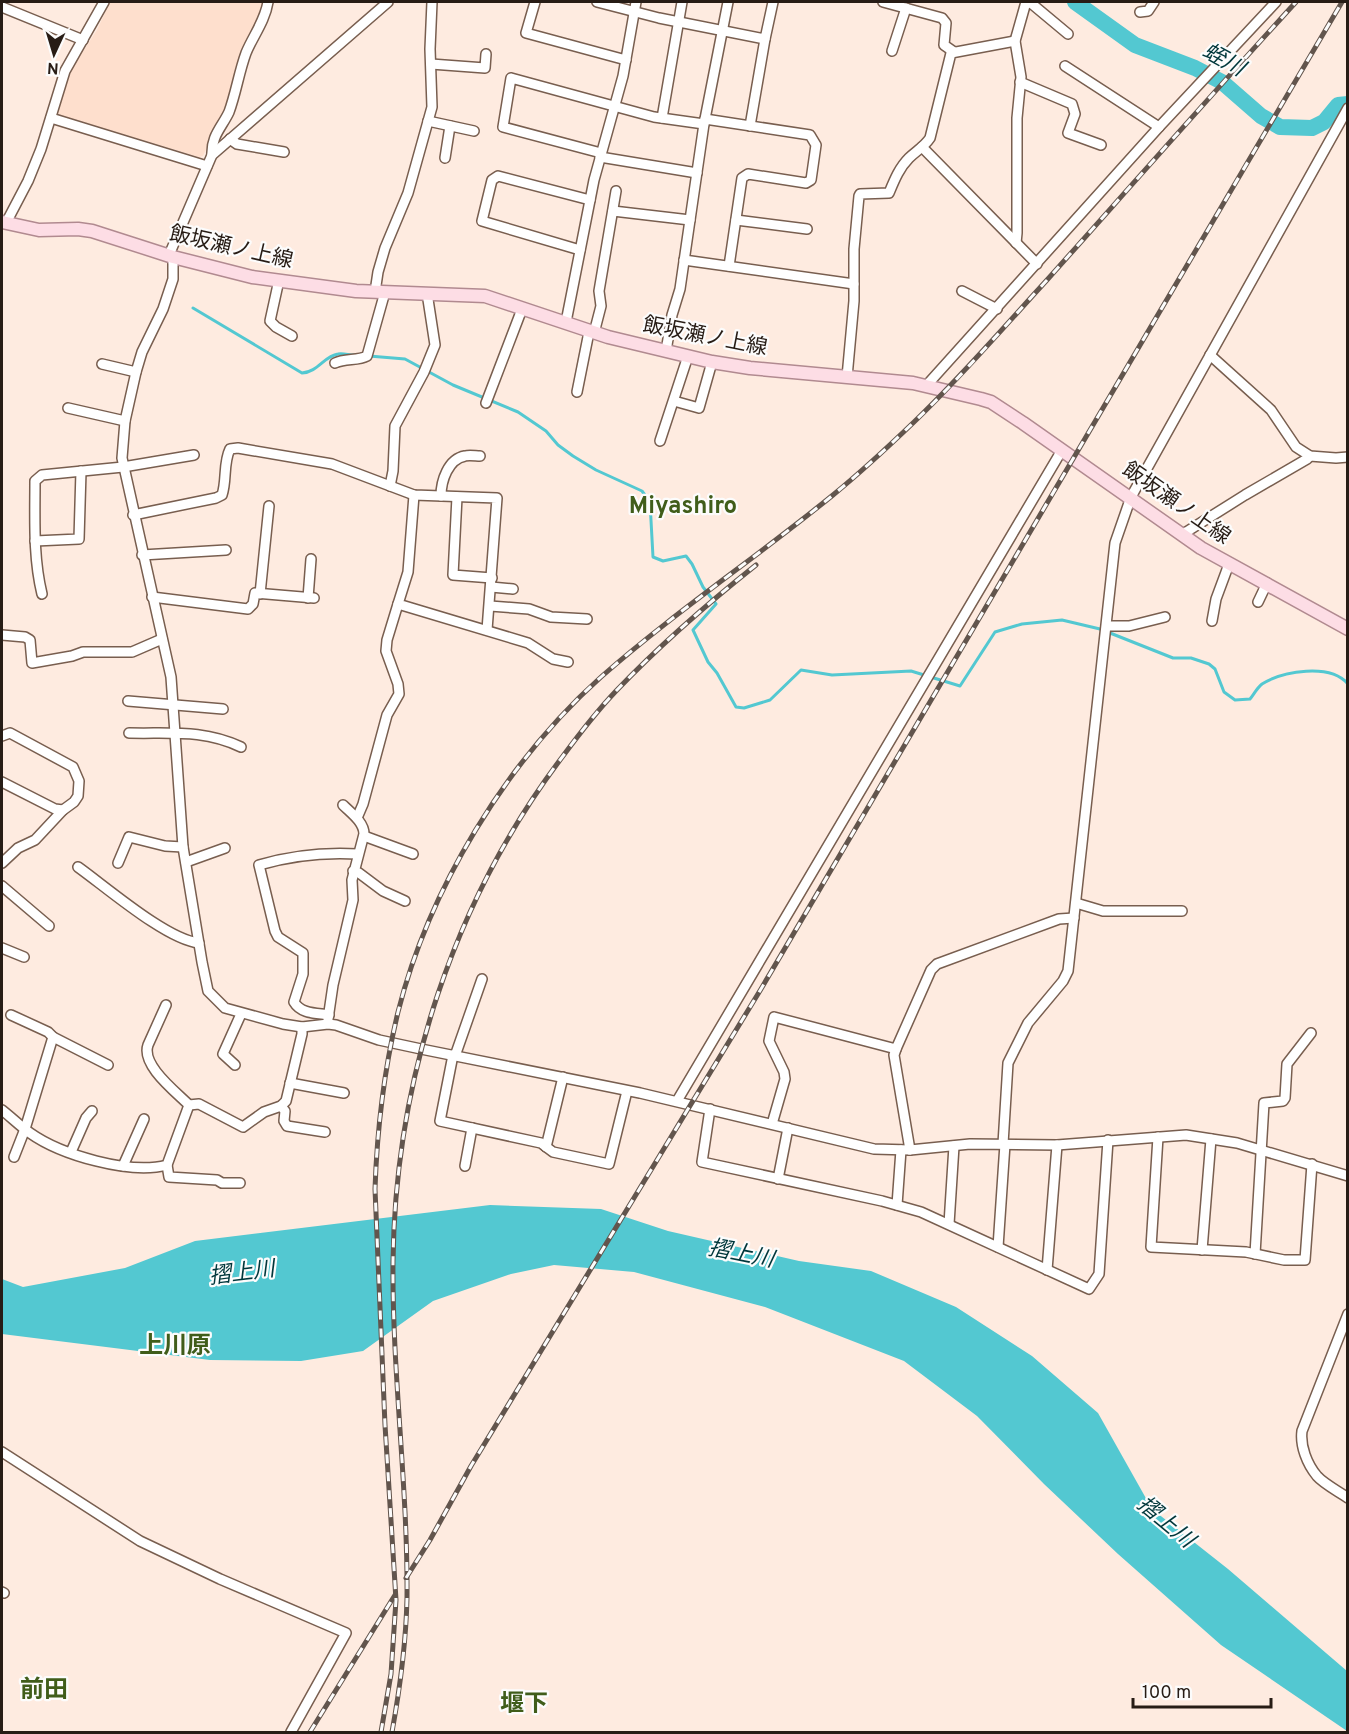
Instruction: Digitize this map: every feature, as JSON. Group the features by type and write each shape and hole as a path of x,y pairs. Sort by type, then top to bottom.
{"main road":[{"name":"飯坂瀬ノ上線","path":"4,222 39,230 92,231 171,256 252,277 319,287 380,292 485,296 591,332 712,362 750,368 913,383 991,402 1229,564 1347,629"}],"street":[{"path":"4,222 30,175 65,71 104,2"},
{"path":"268,2 260,26 246,53 228,112 215,133 212,154 171,256 173,279 142,351 124,421 123,467 171,677 183,847 208,991 225,1008 241,1014 302,1027 328,1019"},
{"path":"212,154 388,2"},
{"path":"335,363 343,359 367,356 380,292 378,272 385,248 408,193 433,99 432,2"},
{"path":"535,2 526,33 626,60"},
{"path":"597,2 678,22 765,39"},
{"path":"566,322 590,200 626,60 636,2"},
{"path":"662,118 682,2"},
{"path":"666,351 672,315 680,289 704,122 728,2"},
{"path":"750,126 772,2"},
{"path":"883,2 942,18 946,23 944,45 954,52"},
{"path":"1016,243 1017,118 1020,82 1015,41 1026,2 1032,4 1068,34"},
{"path":"1140,12 1148,11 1154,2"},
{"path":"926,386 1276,2"},
{"path":"2,7 82,40"},
{"path":"892,51 906,8"},
{"path":"847,377 854,284 854,249 860,194 889,193 897,175 908,160 930,138 951,53 1015,41"},
{"path":"431,64 485,68 486,54"},
{"path":"1065,66 1159,128"},
{"path":"697,173 601,155 503,127 511,78 662,118 750,126 810,135 816,145 811,180 806,183 748,174 742,178 729,266"},
{"path":"1020,82 1072,104 1075,114 1068,133 1101,145"},
{"path":"998,1247 1008,1063 1028,1023 1063,981 1068,971 1115,543 1131,497 1347,109"},
{"path":"51,118 207,166"},
{"path":"428,121 474,131"},
{"path":"445,158 450,126"},
{"path":"230,139 237,144 284,152"},
{"path":"922,147 1037,264"},
{"path":"580,250 482,221 492,180 498,176 590,200"},
{"path":"577,392 591,332 601,306 599,291 616,191"},
{"path":"613,211 690,220"},
{"path":"736,220 807,230"},
{"path":"684,260 854,284"},
{"path":"279,280 270,321 292,336"},
{"path":"963,291 997,309"},
{"path":"390,486 394,464 395,426 435,345 427,293"},
{"path":"486,403 522,309"},
{"path":"1210,355 1271,410 1296,447 1310,456 1347,457"},
{"path":"660,441 688,356"},
{"path":"674,402 699,408 712,362"},
{"path":"102,364 136,372"},
{"path":"68,408 124,421"},
{"path":"133,515 222,495 225,486 227,455 231,449 238,448 332,464 414,495 497,498 487,630"},
{"path":"677,1101 1062,450"},
{"path":"42,594 37,570 35,541 35,481 42,475 123,467 194,455"},
{"path":"441,496 445,474 453,463 463,456 480,456"},
{"path":"1183,534 1310,456"},
{"path":"35,541 79,539 81,471"},
{"path":"357,818 363,804 387,715 399,694 398,684 386,651 389,629 408,572 414,495"},
{"path":"457,497 453,575 513,589"},
{"path":"260,594 269,506"},
{"path":"142,555 226,550"},
{"path":"152,597 248,609 253,604 255,593 311,598 311,559"},
{"path":"1212,621 1216,598 1229,564"},
{"path":"1258,602 1267,583"},
{"path":"398,604 533,644 553,659 568,662"},
{"path":"490,606 529,609 551,617 586,619"},
{"path":"1107,626 1129,626 1165,617"},
{"path":"2,636 25,637 30,640 32,663 83,652 132,652 162,639"},
{"path":"128,701 223,709"},
{"path":"129,733 175,732 223,738 241,747"},
{"path":"2,736 10,733 74,767 79,781 78,796 74,802 63,810 35,840 18,848 2,863"},
{"path":"2,782 55,809 63,810"},
{"path":"328,1019 333,985 351,909 353,872 364,836 364,829 357,818 343,805"},
{"path":"364,836 413,854"},
{"path":"118,863 129,837 165,846 183,847"},
{"path":"186,862 225,848"},
{"path":"358,854 327,852 308,854 259,865 278,938 303,953 303,974 294,1002 297,1007 379,1040 677,1101 874,1149 905,1150 1004,1144 1057,1145 1186,1136 1237,1143 1347,1176"},
{"path":"78,867 162,929 191,943 199,944"},
{"path":"353,872 359,873 383,891 405,901"},
{"path":"2,885 49,926"},
{"path":"1076,903 1103,911 1182,911"},
{"path":"897,1205 905,1150 894,1055 931,970 942,961 1059,920 1074,918"},
{"path":"2,948 24,957"},
{"path":"482,979 454,1055 440,1121 541,1143 553,1152 609,1164 627,1090"},
{"path":"166,1005 145,1052 146,1058 154,1070 189,1105"},
{"path":"11,1014 108,1065"},
{"path":"235,1065 223,1054 241,1014"},
{"path":"772,1124 785,1079 769,1041 774,1017 896,1048"},
{"path":"189,1105 199,1104 243,1127 264,1112 281,1106 286,1101 302,1027"},
{"path":"1255,1254 1264,1103 1283,1101 1287,1064 1311,1033"},
{"path":"14,1157 25,1129 53,1037"},
{"path":"546,1147 563,1077"},
{"path":"290,1083 344,1093"},
{"path":"189,1105 166,1165 169,1177 240,1184"},
{"path":"281,1106 285,1111 284,1121 287,1126 326,1132"},
{"path":"710,1109 702,1162 921,1212 1089,1289 1099,1275 1108,1140"},
{"path":"2,1110 25,1129 45,1141 106,1164 156,1168 166,1165"},
{"path":"71,1152 86,1118 92,1111"},
{"path":"123,1166 144,1119"},
{"path":"465,1166 472,1128"},
{"path":"778,1179 788,1128"},
{"path":"1158,1137 1151,1247 1305,1260 1312,1164"},
{"path":"1202,1250 1211,1139"},
{"path":"1047,1270 1057,1145"},
{"path":"949,1224 954,1146"},
{"path":"1347,1314 1302,1431 1301,1440 1307,1458 1317,1476 1347,1498"},
{"path":"2,1452 140,1541 220,1579 346,1633 291,1732"}],"shaded area":[{"path":"110,2 264,2 224,110 203,156 199,157 56,114 72,68 97,30"}],"water":[{"name":"摺上川","path":"490,1205 601,1209 668,1231 799,1261 871,1271 956,1307 1032,1356 1098,1413 1152,1509 1228,1569 1347,1671 1347,1731 1221,1645 1118,1554 977,1416 904,1361 765,1307 634,1272 554,1265 511,1274 433,1301 363,1351 301,1361 210,1360 2,1334 2,1279 23,1287 125,1268 195,1241"}],"waterway":[{"name":"蛭川","path":"1075,2 1135,45 1195,68 1222,82 1261,116 1280,127 1312,128 1324,122 1338,105 1348,104"},
{"path":"193,308 302,373 312,370 333,355 354,355"},
{"path":"369,356 405,359 453,385 518,412 546,431 558,445 573,456 596,470 642,491 650,502 653,557 663,561 686,556 703,587 716,604 693,630 708,662 717,673 736,707 744,708 770,700 801,670 832,675 911,671 960,686 995,632 1022,624 1062,620 1100,629 1173,658 1191,658 1209,664 1215,669 1224,692 1235,700 1250,699 1262,684 1271,679 1306,671 1330,673 1340,677 1348,684"}],"railway":[{"path":"381,1732 391,1674 396,1600 385,1425 375,1189 377,1145 385,1078 398,1012 429,920 451,874 475,830 503,788 566,711 629,653 833,495 914,422 998,334 1296,2"},
{"path":"406,1578 471,1466 761,989 1342,2"},
{"path":"392,1732 402,1665 407,1598 407,1556 393,1304 396,1194 405,1127 419,1060 438,995 461,932 490,871 524,812 563,756 595,714 632,674 756,565"},
{"path":"310,1732 395,1595"}],"district":[{"name":"Miyashiro","path":"683,507"},
{"name":"上川原","path":"175,1347"},
{"name":"前田","path":"44,1691"},
{"name":"堰下","path":"524,1705"}]}
